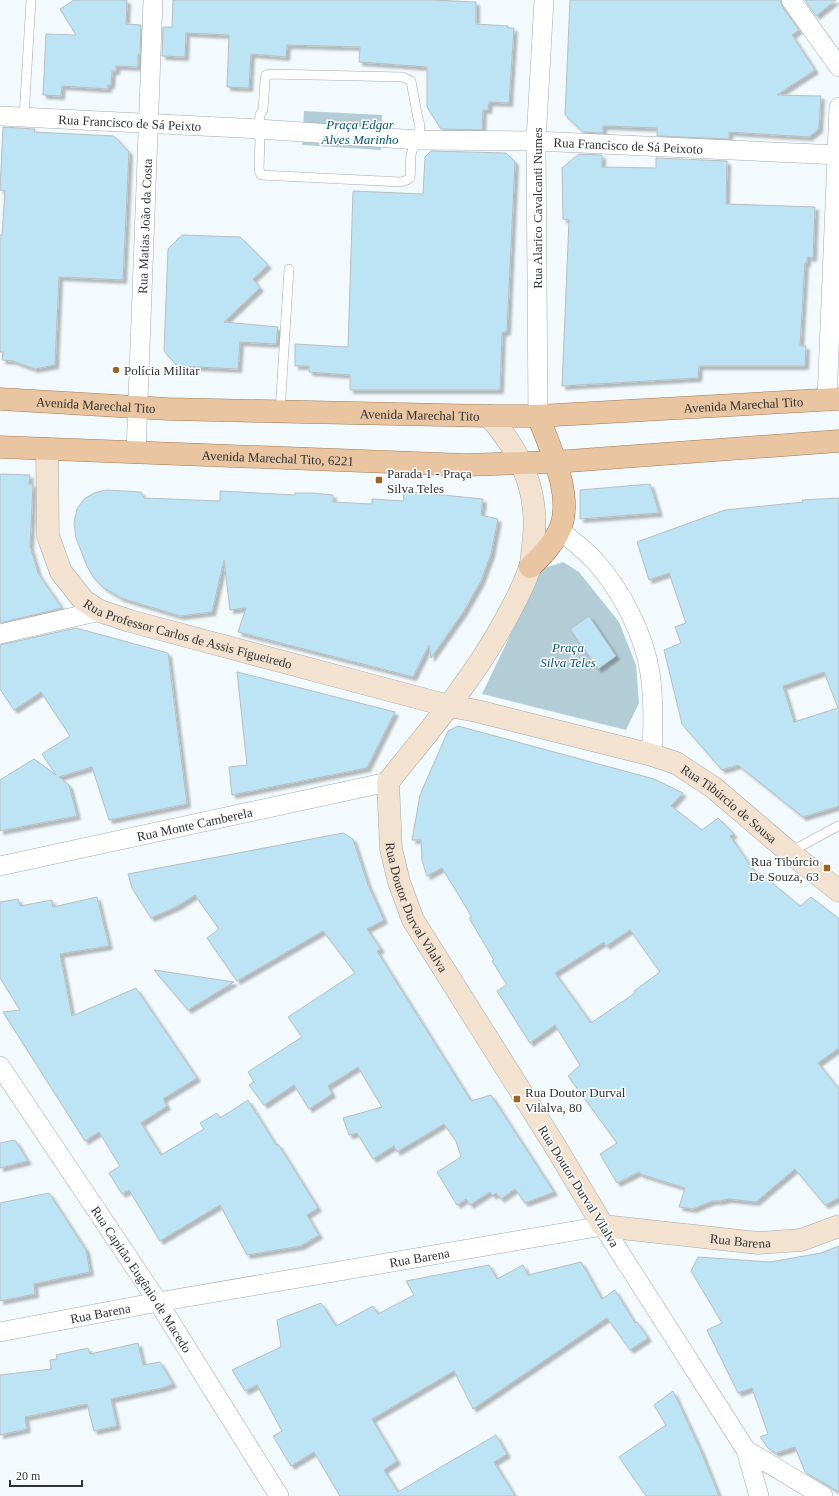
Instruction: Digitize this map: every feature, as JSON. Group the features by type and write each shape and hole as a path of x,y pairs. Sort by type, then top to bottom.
{"main road":[{"name":"Avenida Marechal Tito","path":"0,399 137,407 280,412 489,416 538,416 833,400"},
{"path":"388,782 449,706 476,669 495,640 514,604 530,567 535,528 532,493 522,464 513,446 502,430 489,416"},
{"path":"530,567 549,548 559,530 564,508 563,487 556,462 538,416"},
{"path":"556,462 839,442"},
{"name":"Avenida Marechal Tito, 6221","path":"0,447 458,465 556,462"},
{"name":"Rua Professor Carlos de Assis Figueiredo","path":"47,449 48,536 60,572 84,601 100,611 130,621 449,706"},
{"path":"449,706 478,711 652,755"},
{"name":"Rua Tibúrcio de Sousa","path":"652,755 676,763 704,781 789,852 839,891"},
{"name":"Rua Doutor Durval Vilalva","path":"388,782 391,849 399,882 413,920 552,1140 604,1226"},
{"name":"Rua Barena","path":"604,1226 758,1243 801,1240 839,1226"}],"street":[{"name":"Rua Matias João da Costa","path":"136,453 147,124 153,0"},
{"name":"Rua Alarico Cavalcanti Numes","path":"538,416 536,141 544,0"},
{"path":"791,0 839,67"},
{"path":"833,400 839,107"},
{"name":"Rua Francisco de Sá Peixto","path":"0,116 259,129 418,140"},
{"name":"Rua Francisco de Sá Peixoto","path":"418,140 536,141 838,155"},
{"path":"559,530 585,551 612,582 629,612 642,641 650,673 653,706 652,755"},
{"path":"0,634 100,611"},
{"name":"Rua Monte Camberela","path":"0,866 388,782"},
{"name":"Rua Capitão Eugênio de Macedo","path":"0,1066 158,1302 279,1496"},
{"name":"Rua Barena","path":"0,1332 158,1302 604,1226"},
{"name":"Rua Doutor Durval Vilalva","path":"604,1226 746,1450 759,1496"},
{"path":"746,1450 823,1496"}],"lane":[{"path":"24,117 31,0"},
{"path":"267,74 403,77 411,81 413,84 420,122 418,140 413,145 410,178 404,182 261,175 259,169 259,129 260,115 263,110 264,81 267,74"},
{"path":"280,412 288,268"},
{"path":"789,852 838,826"}],"green space":[{"name":"Praça Edgar Alves Marinho","path":"304,111 382,115 381,150 302,145"},
{"name":"Praça Silva Teles","path":"563,562 579,572 619,622 636,665 639,703 626,730 482,694 542,569"}],"building":[{"path":"74,0 127,0 126,24 141,25 138,67 116,66 116,71 112,71 111,85 108,85 108,89 62,86 61,96 43,95 46,34 76,35 60,9"},
{"path":"173,0 433,0 476,2 476,24 508,26 508,28 514,28 509,103 489,102 488,110 483,110 482,130 441,129 427,107 427,67 359,62 360,47 287,45 286,57 251,54 249,88 227,87 229,35 186,33 185,57 162,56 163,27 172,27"},
{"path":"570,0 780,0 782,6 799,30 792,35 815,70 777,95 821,96 819,129 809,137 729,132 729,139 657,136 657,128 603,126 603,133 583,132 565,115"},
{"path":"805,0 836,0 816,16"},
{"path":"3,127 35,129 34,132 114,136 129,152 123,280 59,277 55,365 35,369 13,361 2,360 3,352 0,352 0,235 2,235 5,191 0,190"},
{"path":"431,151 506,153 515,162 507,331 502,333 500,390 350,390 350,375 309,372 309,366 295,366 295,344 348,347 353,191 423,194 425,157"},
{"path":"579,154 602,155 602,167 656,168 656,158 727,161 726,204 815,207 813,258 807,257 807,263 805,263 800,346 806,346 805,366 699,366 698,378 562,386 569,220 563,219 562,168"},
{"path":"182,235 240,237 268,265 253,279 260,288 224,322 278,327 276,344 240,342 238,369 177,366 164,351 168,249"},
{"path":"0,474 30,475 29,484 33,484 30,546 38,573 62,608 0,623"},
{"path":"650,484 659,513 580,519 580,490"},
{"path":"106,490 141,492 144,498 220,501 220,491 295,495 295,493 312,493 333,495 333,502 372,504 372,499 404,501 403,491 483,499 481,515 498,519 491,554 481,581 464,611 431,658 429,645 413,677 238,632 246,608 230,610 224,560 212,612 180,616 121,598 104,588 93,577 87,566 76,538 74,523 77,509 84,499 94,493"},
{"path":"839,498 839,806 803,817 738,765 722,770 682,724 664,650 681,643 675,627 686,623 669,573 649,580 637,542 725,510 803,502 802,500","holes":["824,672 838,708 794,722 783,686"]},
{"path":"589,616 616,656 598,669 570,629"},
{"path":"76,628 168,653 187,804 109,820 92,767 59,777 69,785 77,816 0,831 0,780 34,759 56,775 42,754 70,736 41,692 14,710 0,689 0,645"},
{"path":"237,672 395,712 367,768 232,795 229,767 247,765"},
{"path":"458,726 654,779 683,793 671,806 702,830 718,818 734,834 730,836 757,875 760,873 800,906 811,897 839,919 839,1048 818,1063 839,1089 839,1198 825,1205 795,1169 756,1202 728,1199 712,1201 693,1209 679,1207 685,1188 640,1174 639,1172 617,1183 600,1154 617,1143 568,1076 580,1065 555,1025 530,1043 497,991 507,985 492,961 494,960 469,918 472,917 442,868 427,876 422,861 421,840 412,840 420,795 448,731","holes":["630,930 660,972 634,991 635,993 591,1023 555,973 604,942 606,946"]},
{"path":"343,833 353,839 368,885 384,920 367,929 381,949 377,951 471,1101 491,1095 554,1192 525,1203 515,1189 501,1199 496,1193 493,1196 490,1192 470,1205 466,1199 457,1205 437,1172 461,1157 456,1141 444,1124 397,1152 394,1146 373,1159 357,1133 349,1135 343,1118 382,1107 358,1067 328,1086 332,1094 309,1109 294,1085 264,1105 249,1085 254,1082 248,1072 302,1037 288,1017 355,973 323,931 237,981 207,938 219,929 195,895 178,906 151,918 132,888 128,874"},
{"path":"97,897 109,946 60,954 72,1016 136,988 197,1078 163,1099 167,1106 141,1123 161,1155 204,1129 200,1123 217,1113 220,1118 248,1100 276,1145 278,1144 318,1208 307,1215 319,1235 301,1246 247,1255 220,1205 160,1241 129,1190 122,1194 109,1173 120,1166 99,1132 85,1141 3,1012 20,1010 0,978 0,902 18,899 20,906 52,900 53,907"},
{"path":"154,970 234,982 188,1010"},
{"path":"15,1140 28,1161 0,1168 0,1143"},
{"path":"49,1193 86,1250 90,1272 34,1284 35,1294 0,1301 0,1203"},
{"path":"839,1246 839,1492 805,1472 795,1447 776,1453 768,1448 760,1437 768,1434 752,1388 738,1393 707,1330 722,1323 691,1271 698,1257 770,1262 821,1253"},
{"path":"581,1262 602,1299 615,1290 635,1323 637,1322 648,1338 630,1350 607,1318 473,1409 454,1371 372,1419 397,1461 384,1470 398,1492 496,1435 507,1454 494,1462 515,1496 340,1496 314,1452 291,1466 273,1436 282,1431 257,1385 245,1391 232,1370 281,1347 277,1320 321,1303 336,1326 373,1306 378,1314 414,1295 406,1281 489,1265 497,1279 523,1265 528,1275"},
{"path":"138,1343 143,1365 160,1362 173,1384 162,1388 111,1399 117,1426 94,1431 87,1404 25,1417 27,1429 0,1435 0,1375 51,1369 50,1360 57,1359 56,1355 88,1348 90,1354"},
{"path":"673,1391 700,1449 719,1496 646,1496 619,1457 666,1425 654,1405"}],"place":[{"name":"Polícia Militar","path":"116,370"},
{"name":"Parada 1 - Praça Silva Teles","path":"379,480"},
{"name":"Rua Tibúrcio De Souza, 63","path":"827,868"},
{"name":"Rua Doutor Durval Vilalva, 80","path":"517,1099"}]}
